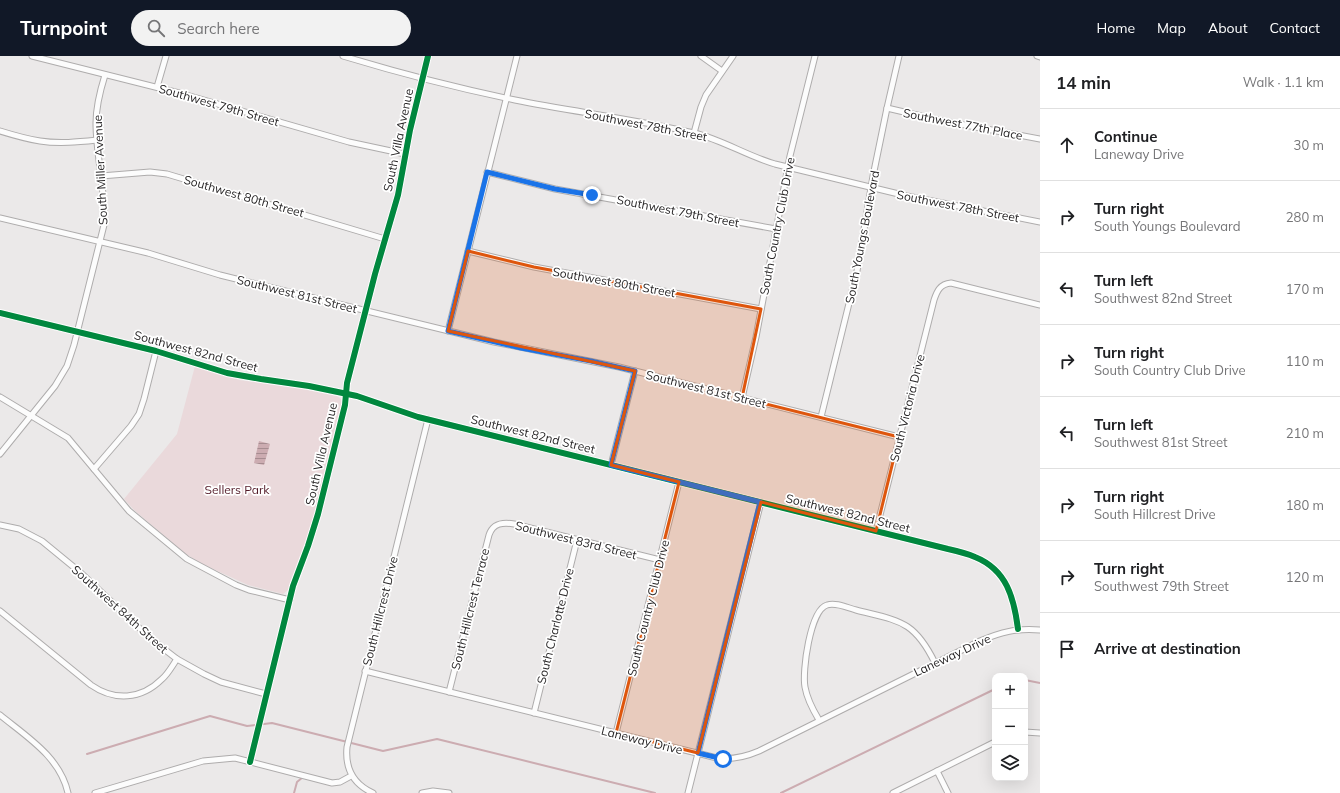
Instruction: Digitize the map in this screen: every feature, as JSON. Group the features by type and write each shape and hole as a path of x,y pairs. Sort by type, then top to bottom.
{"street":[{"name":"Southwest 79th Street","path":"32,56 53,59 105,75 157,87 349,142 405,154"},
{"path":"157,87 166,56"},
{"name":"Southwest 78th Street","path":"343,56 423,78 506,98 642,122 694,133 721,141 760,159 788,167 907,196 1040,222"},
{"name":"South Villa Avenue","path":"250,762 294,583 318,514 365,311 398,195 405,154 428,56"},
{"path":"448,331 517,56"},
{"path":"701,56 722,71"},
{"path":"694,133 703,101 733,56"},
{"name":"South Country Club Drive","path":"742,398 753,352 788,167 815,56"},
{"name":"South Youngs Boulevard","path":"821,417 855,279 887,108 899,56"},
{"name":"South Miller Avenue","path":"0,454 63,374 70,358 78,331 100,242 104,219 97,140 97,109 105,75"},
{"name":"Southwest 77th Place","path":"887,108 938,120 1040,140"},
{"path":"0,131 27,139 47,142 68,143 97,140"},
{"name":"Southwest 80th Street","path":"101,176 150,172 167,174 385,239"},
{"name":"Southwest 79th Street","path":"487,172 555,189 776,229"},
{"name":"Southwest 81st Street","path":"0,218 163,257 220,275 365,311 521,348 635,371 899,437"},
{"name":"Southwest 80th Street","path":"468,251 540,268 761,309"},
{"name":"South Victoria Drive","path":"876,531 934,300 938,290 941,286 951,283 1040,305"},
{"name":"Southwest 82nd Street","path":"0,313 156,351 227,373 310,386 367,399 428,420 965,553 986,563 1002,577 1010,590 1014,603 1018,629"},
{"path":"94,469 131,426 139,414 156,351"},
{"path":"611,465 635,371"},
{"path":"0,397 68,438 130,510 187,559 236,585 249,590 290,600"},
{"name":"South Hillcrest Drive","path":"351,776 347,764 346,752 349,736 428,420"},
{"name":"South Country Club Drive","path":"616,733 679,482"},
{"path":"688,793 760,502"},
{"name":"Southwest 83rd Street","path":"494,527 499,523 505,523 660,560"},
{"name":"Southwest 84th Street","path":"0,525 19,529 42,541 98,589 151,639 177,659 221,682 266,694"},
{"name":"South Hillcrest Terrace","path":"449,692 486,546 490,532 494,527"},
{"name":"South Charlotte Drive","path":"534,713 577,540"},
{"path":"820,720 807,694 804,674 807,652 815,619 820,609 826,605 840,605 902,622 920,637 935,663"},
{"path":"0,611 91,685 109,695 132,696 148,690 162,680 177,659"},
{"name":"Laneway Drive","path":"365,671 723,759 734,759 759,751 935,663 993,636 1018,629 1040,630"},
{"path":"0,715 51,758 64,780 68,793"},
{"path":"1028,732 1040,733"},
{"path":"894,793 992,744"},
{"path":"95,793 203,761 235,758 332,783 340,782 351,776 360,786 372,793"},
{"path":"937,771 948,793"},
{"path":"422,793 433,791 449,793"}],"highlighted area":[{"path":"468,251 534,267 761,309 742,398 899,437 876,531 761,502 698,753 616,733 679,482 611,465 635,371 448,331"}],"green space":[{"name":"Sellers Park","path":"195,366 239,380 297,388 337,396 341,399 341,405 314,516 288,590 283,594 248,585 200,563 183,552 134,510 124,499 177,434"}],"shaded area":[{"path":"259,441 270,444 264,465 254,463"}],"waterway":[{"path":"1028,681 1040,683"},
{"path":"781,793 992,690"},
{"path":"87,754 210,716 247,726 272,723 383,751 437,739 655,793"},
{"path":"294,793 297,782 303,777"}],"cycle path":[{"path":"250,762 293,586 318,514 345,405 347,383 375,274 398,195 410,130 428,56"},
{"path":"0,313 156,351 227,373 309,386 357,396 418,417 965,553 986,563 995,569 1002,577 1011,596 1018,629"}],"route":[{"path":"592,195 555,189 487,172 448,331 521,348 635,371 611,465 760,502 698,753 723,759"}]}
